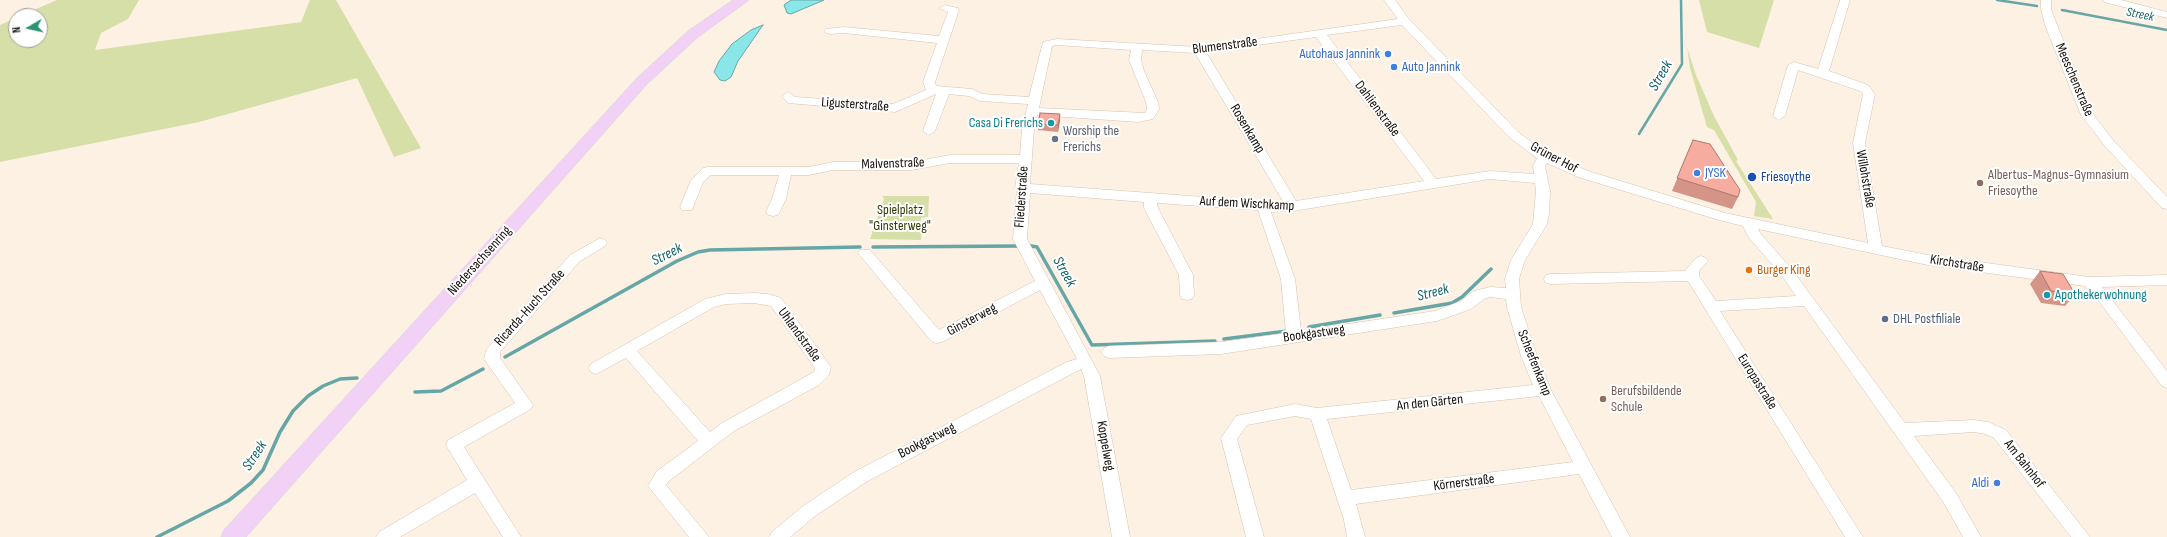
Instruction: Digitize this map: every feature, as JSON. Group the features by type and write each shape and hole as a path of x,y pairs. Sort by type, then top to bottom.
{"main road":[{"name":"Niedersachsenring","path":"232,537 642,81 693,34 742,0"}],"street":[{"name":"Grüner Hof","path":"1389,0 1405,21 1514,135 1544,157 1583,174 1670,202 1749,223"},
{"path":"1825,75 1823,71 1845,0"},
{"name":"Meeschenstraße","path":"2046,0 2046,9 2051,25 2087,115 2108,142 2167,205"},
{"path":"2108,0 2167,15"},
{"path":"929,131 939,91 930,88 929,82 954,10 944,8"},
{"name":"Blumenstraße","path":"1046,46 1050,42 1058,42 1137,48 1199,50 1405,21"},
{"path":"830,31 844,30 944,40"},
{"name":"Dahlienstraße","path":"1320,34 1433,185"},
{"name":"Fliederstraße","path":"1046,46 1033,106 1024,159 1019,232 1022,246 1085,359"},
{"name":"Ligusterstraße","path":"788,96 792,100 895,108 939,91 972,93 980,97 1033,106 1138,118 1149,116 1154,109 1135,60 1137,48"},
{"name":"Rosenkamp","path":"1199,50 1293,208"},
{"path":"1779,116 1794,65 1825,75"},
{"name":"Willohstraße","path":"1825,75 1864,88 1869,94 1859,143 1876,249"},
{"name":"Scheefenkamp","path":"1544,157 1539,166 1543,203 1540,224 1518,260 1512,279 1514,307 1526,350 1543,390 1621,537"},
{"name":"Malvenstraße","path":"687,207 697,180 708,171 809,171 833,166 912,166 950,159 1024,159"},
{"path":"1541,179 1558,164"},
{"path":"773,212 779,199 786,171"},
{"name":"Auf dem Wischkamp","path":"1022,188 1293,208 1490,176 1541,179"},
{"path":"1150,198 1151,208 1186,275 1187,295"},
{"path":"1264,207 1265,218 1288,279 1294,337"},
{"path":"1749,223 1754,235 1785,270 1950,498 1972,537"},
{"name":"Kirchstraße","path":"1749,223 1876,249 1992,270 2089,282 2167,280"},
{"path":"1770,228 1771,239 1785,270"},
{"name":"Ricarda-Huch Straße","path":"512,537 454,445 525,405 492,359 493,350 575,258 600,243"},
{"name":"Ginsterweg","path":"865,253 937,338 1043,283"},
{"path":"1551,280 1692,276 1692,270 1701,261"},
{"name":"Europastraße","path":"1692,276 1712,306 1714,314 1854,537"},
{"path":"2089,282 2106,300 2167,382"},
{"name":"Bookgastweg","path":"1109,352 1221,348 1437,316 1466,305 1479,295 1490,292 1512,294"},
{"name":"Uhlandstraße","path":"596,368 710,303 726,299 754,298 768,299 776,302 823,367 821,375 814,381 728,427 663,476 656,486 700,537"},
{"path":"1712,306 1806,301"},
{"path":"628,351 709,442"},
{"name":"Bookgastweg","path":"778,537 809,511 860,476 1085,359"},
{"name":"Koppelweg","path":"1085,359 1092,376 1121,537"},
{"name":"An den Gärten","path":"1256,537 1229,438 1242,420 1295,410 1317,414 1543,390"},
{"path":"1317,414 1353,520 1356,537"},
{"name":"Am Bahnhof","path":"1900,430 1974,426 1988,428 2000,434 2081,537"},
{"name":"Körnerstraße","path":"1345,498 1583,467"},
{"path":"385,537 477,483"}],"green space":[{"path":"57,0 139,0 128,19 101,33 95,50 301,22 310,0 336,0 421,148 394,157 357,78 199,122 0,162 0,25 8,22 8,48 48,48 48,8 38,8"},
{"path":"1699,0 1774,0 1759,48 1707,32"},
{"path":"1687,47 1696,75 1714,116 1738,160 1736,161 1773,219 1754,216 1756,202 1714,130 1707,127 1690,68"},
{"name":"Spielplatz \"Ginsterweg\"","path":"882,196 929,196 928,217 921,218 921,240 870,239 884,198"}],"water":[{"path":"791,0 824,0 791,14 787,13 784,5"},
{"path":"763,25 738,61 731,77 725,81 720,80 714,72 719,61 732,44 751,30"}],"building":[{"path":"1040,113 1060,114 1058,125 1038,124"},
{"path":"1693,140 1710,144 1740,190 1738,197 1677,178"},
{"path":"2040,271 2063,274 2075,294 2051,291"}],"waterway":[{"name":"Streek","path":"1639,134 1682,64 1681,0"},
{"name":"Streek","path":"1997,0 2037,6"},
{"name":"Streek","path":"2062,10 2167,30"},
{"name":"Streek","path":"1026,245 1037,247 1092,345 1215,341"},
{"name":"Streek","path":"873,247 1021,246"},
{"name":"Streek","path":"505,357 677,261 698,252 710,250 860,247"},
{"name":"Streek","path":"1394,313 1452,303 1462,297 1491,269"},
{"name":"Streek","path":"1309,327 1380,315"},
{"name":"Streek","path":"1224,339 1287,331"},
{"name":"Streek","path":"415,392 441,391 483,369"},
{"name":"Streek","path":"157,537 228,501 251,483 263,470 280,432 293,411 308,396 323,386 340,379 357,378"}],"place":[{"name":"Autohaus Jannink","path":"1388,54"},
{"name":"Auto Jannink","path":"1394,67"},
{"name":"Casa Di Frerichs","path":"1051,123"},
{"name":"Worship the Frerichs","path":"1055,139"},
{"name":"JYSK","path":"1697,173"},
{"name":"Friesoythe","path":"1752,177"},
{"name":"Albertus-Magnus-Gymnasium Friesoythe","path":"1980,183"},
{"name":"Burger King","path":"1749,270"},
{"name":"Apothekerwohnung","path":"2047,295"},
{"name":"DHL Postfiliale","path":"1885,319"},
{"name":"Berufsbildende Schule","path":"1603,399"},
{"name":"Aldi","path":"1997,483"}]}
